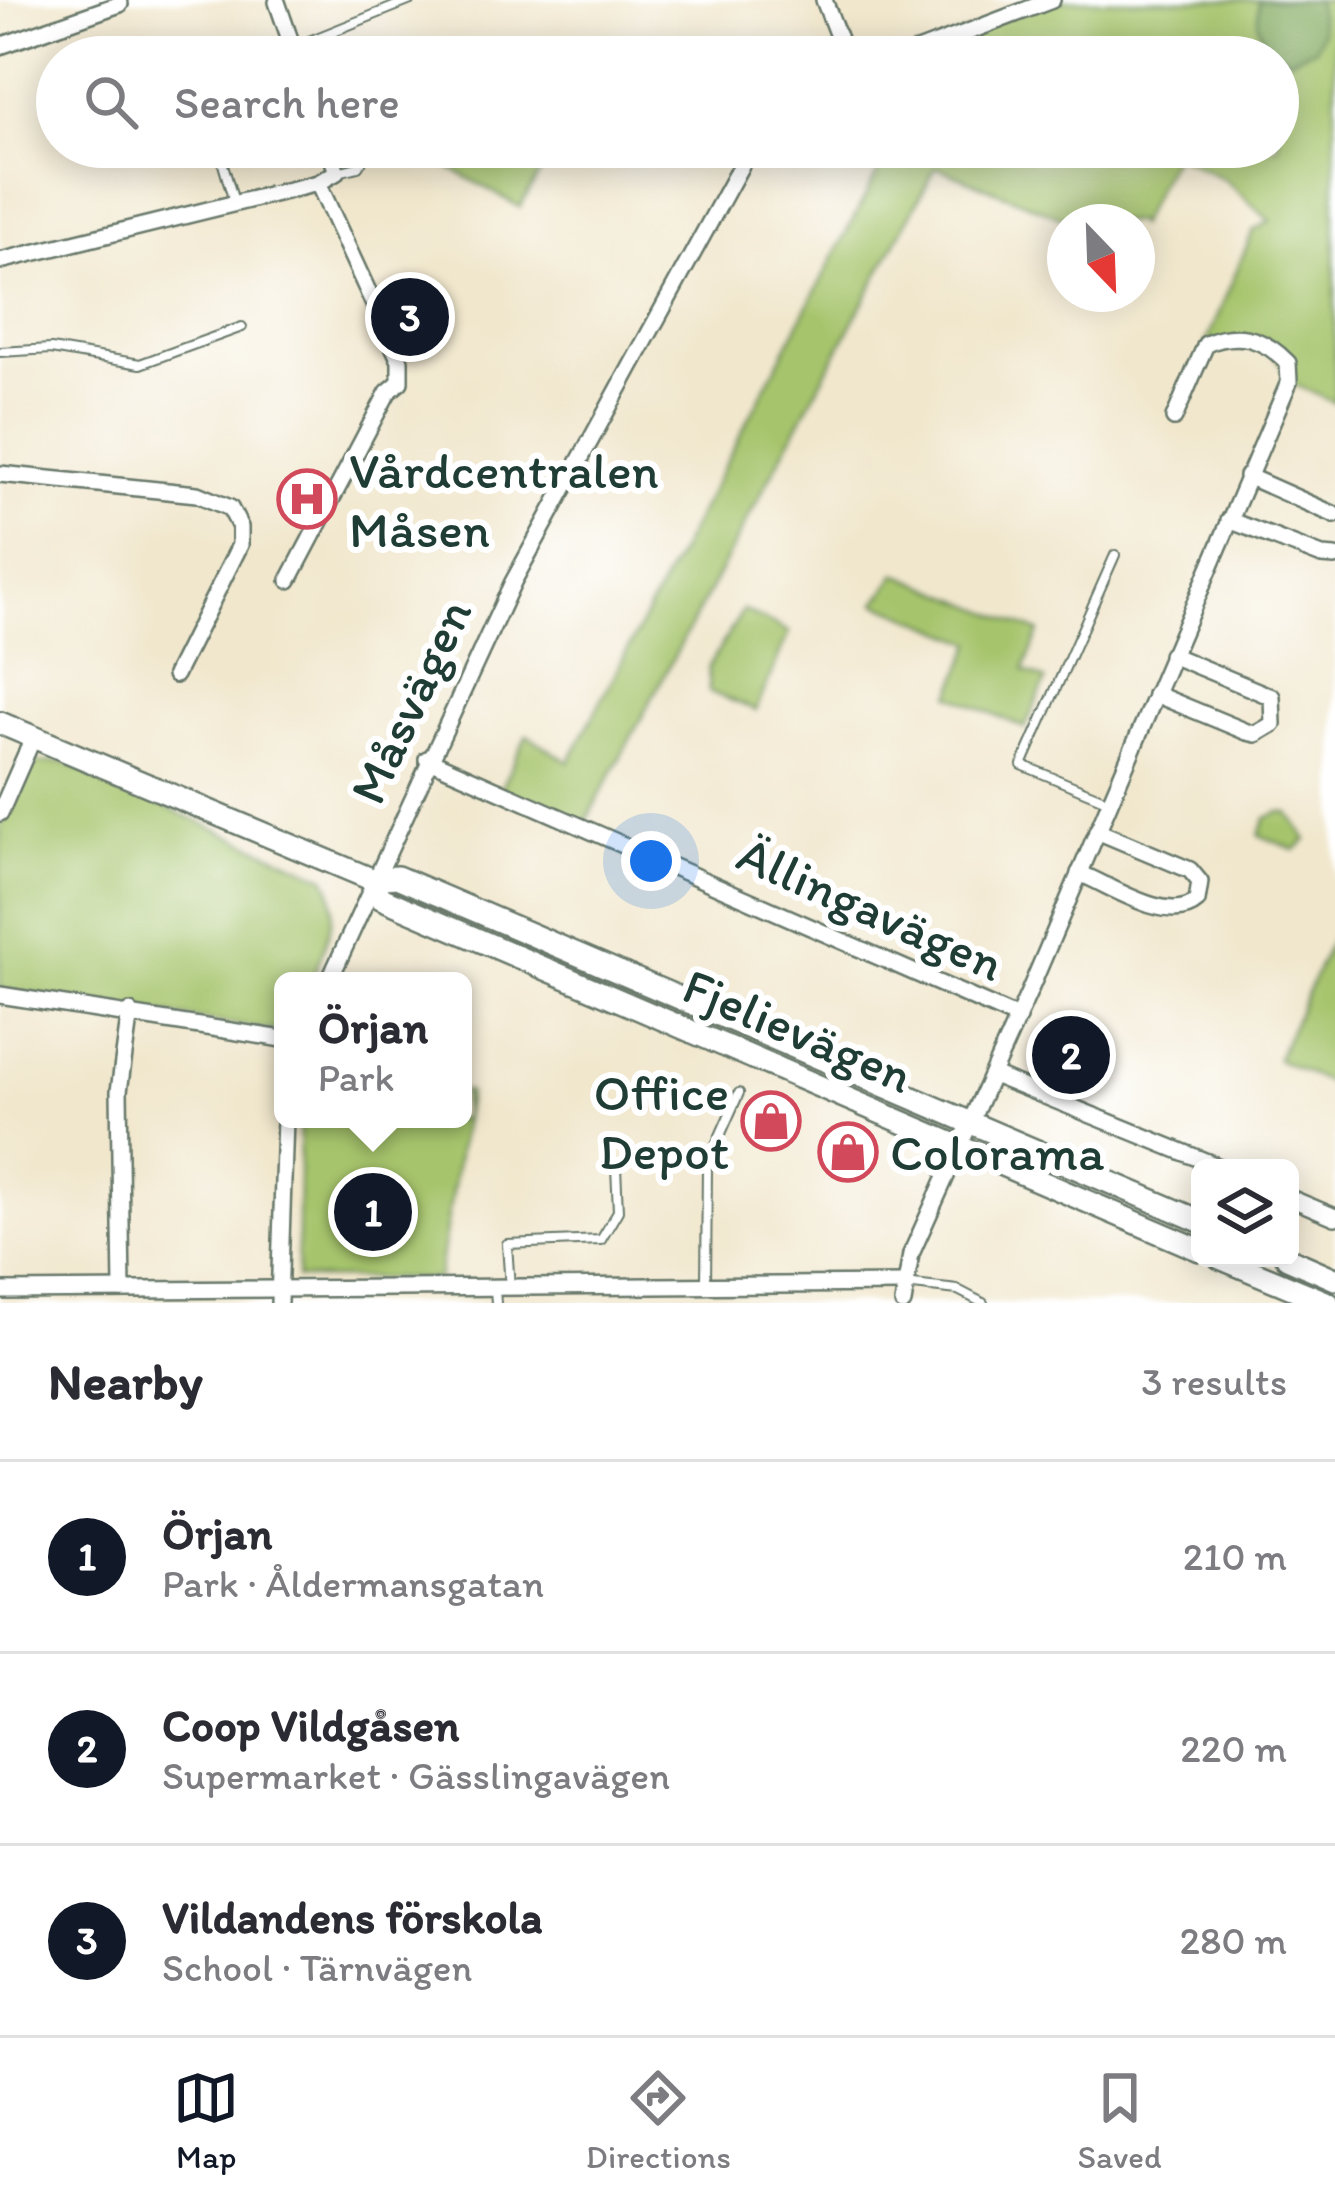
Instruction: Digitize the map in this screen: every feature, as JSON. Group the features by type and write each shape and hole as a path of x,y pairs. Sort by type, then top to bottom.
{"main road":[{"name":"Fjelievägen","path":"0,723 371,879 397,877 1191,1217"},
{"name":"Fjelievägen","path":"371,879 381,898 1191,1246"},
{"path":"1299,1263 1335,1279"},
{"path":"1242,1267 1328,1303"}],"street":[{"path":"824,0 838,36"},
{"path":"957,36 1052,0"},
{"path":"277,2 289,36"},
{"path":"0,46 120,4"},
{"path":"0,261 318,183 337,172 336,168"},
{"name":"Måsvägen","path":"332,972 371,879 513,582 740,168"},
{"path":"289,580 388,392 400,382 400,362 318,183"},
{"path":"903,1303 911,1254 993,1076 1291,375 1284,357 1247,337 1228,335 1206,344 1174,418"},
{"path":"0,473 197,494 230,508 240,527 239,545 175,675"},
{"path":"1247,476 1335,515"},
{"path":"1228,520 1322,556 1335,556"},
{"path":"1155,694 1247,733 1256,734 1273,724 1272,697 1171,655"},
{"path":"0,813 33,738"},
{"name":"Ällingavägen","path":"427,759 1018,1018"},
{"path":"1079,873 1171,911 1189,909 1197,902 1200,882 1190,869 1097,831"},
{"path":"0,995 274,1038"},
{"path":"122,1290 119,1091 130,1012"},
{"path":"993,1076 1200,1159"},
{"path":"279,1297 284,1128"},
{"path":"1299,1202 1335,1217"},
{"path":"0,1291 122,1290 279,1297 903,1284"}],"lane":[{"path":"331,36 411,0"},
{"path":"224,168 234,204"},
{"path":"337,172 354,168"},
{"path":"0,352 50,350 140,364 242,327"},
{"path":"1111,802 1022,765 1114,555"},
{"path":"706,1288 706,1166 740,1093"},
{"path":"500,1294 507,1244 601,1240 618,1211 616,1167"},
{"path":"903,1284 958,1290 982,1303"}],"green space":[{"path":"1052,0 1335,0 1335,403 1289,382 1291,375 1263,344 1206,344 1253,231 1270,221 1225,180 1201,168 1299,168 1299,36 958,36"},
{"path":"1259,0 1317,0 1321,33 1315,48 1299,55 1299,36 1262,36"},
{"path":"450,168 541,171 520,207"},
{"path":"880,168 935,168 583,827 499,791 527,735 569,762"},
{"path":"938,168 1167,168 1149,204 1047,204 1047,212"},
{"path":"897,574 1039,632 1024,670 1046,680 1025,728 951,695 973,643 876,603"},
{"path":"743,610 789,632 756,710 709,692 708,668"},
{"path":"63,762 325,877 333,902 326,941 315,972 274,972 274,1031 0,989 0,827 27,763"},
{"path":"1289,813 1307,840 1295,850 1259,835 1266,818"},
{"path":"1335,931 1335,1086 1277,1059"},
{"path":"300,1128 462,1128 438,1279 297,1278"}],"place":[{"name":"Vildandens förskola","path":"410,317"},
{"name":"Vårdcentralen Måsen","path":"307,499"},
{"name":"Coop Vildgåsen","path":"1071,1055"},
{"name":"Office Depot","path":"771,1121"},
{"name":"Colorama","path":"848,1152"},
{"name":"Örjan","path":"373,1212"}]}
